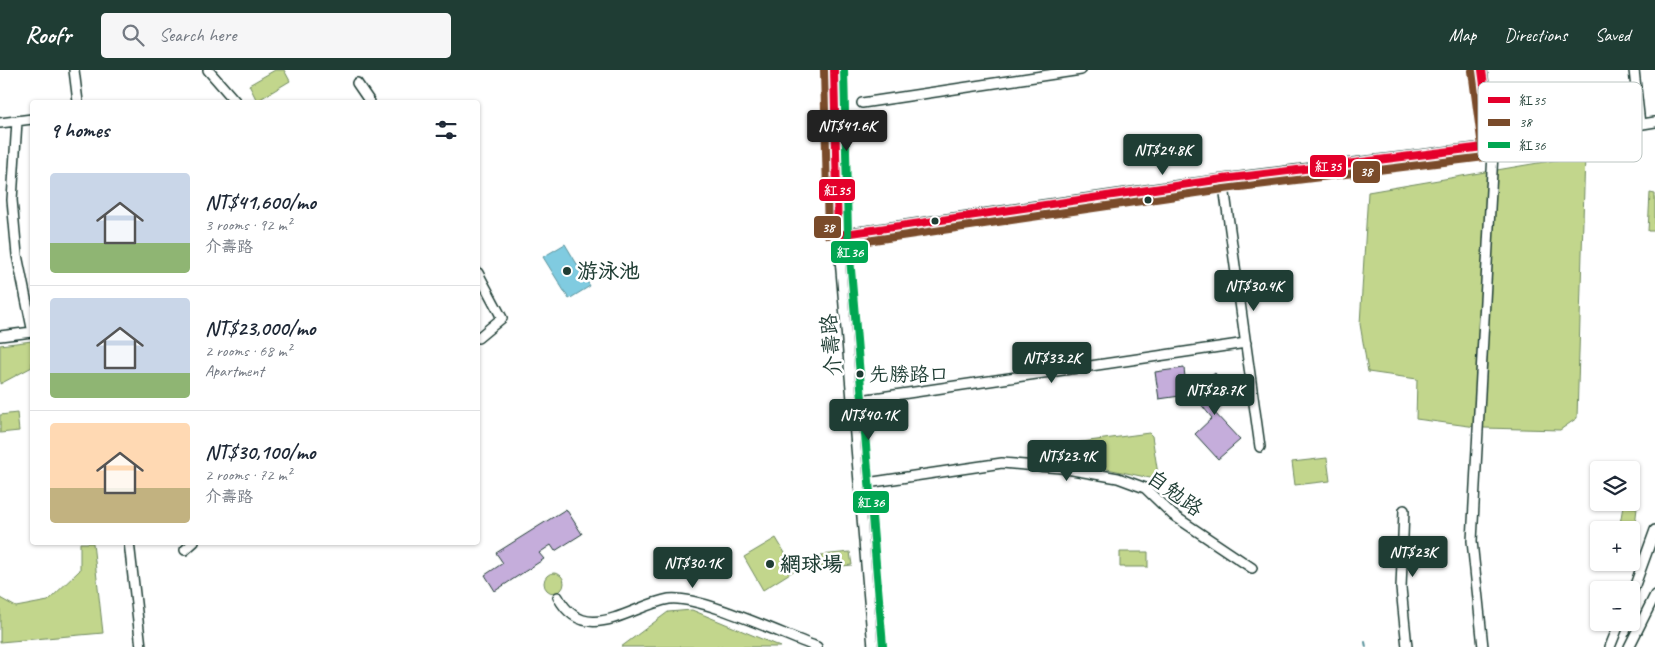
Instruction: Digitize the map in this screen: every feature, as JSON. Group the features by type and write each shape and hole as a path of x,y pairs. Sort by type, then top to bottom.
{"street":[{"path":"74,70 78,100"},
{"path":"208,70 234,100"},
{"name":"介壽路","path":"834,70 838,235 874,647"},
{"path":"862,104 1081,70"},
{"path":"357,82 368,100"},
{"path":"0,123 30,119"},
{"path":"18,120 12,200 17,255 30,320"},
{"path":"1642,124 1655,122"},
{"path":"838,235 1223,180 1478,151"},
{"path":"1483,647 1473,568 1472,500 1491,162"},
{"path":"1223,180 1260,447"},
{"path":"480,277 502,318 480,336"},
{"path":"0,336 30,330"},
{"path":"854,401 1246,343"},
{"name":"自勉路","path":"860,484 1002,462 1061,468 1118,478 1146,488 1173,515 1252,568"},
{"path":"1404,510 1400,588 1406,647"},
{"path":"1636,581 1655,530"},
{"path":"129,545 140,647"},
{"path":"185,550 191,545"},
{"path":"1629,647 1655,595"},
{"path":"558,597 563,607 570,614 583,620 600,622 611,620 669,599 699,602 816,647"},
{"path":"1610,647 1616,631"}],"green space":[{"path":"275,70 284,70 290,81 259,100 256,100 249,85"},
{"path":"1544,162 1585,162 1577,418 1560,430 1484,428 1416,419 1417,379 1368,372 1360,324 1368,192"},
{"path":"1650,193 1655,194 1655,231 1648,231"},
{"path":"30,341 30,368 0,384 0,345"},
{"path":"17,413 19,431 0,433 0,415"},
{"path":"1149,433 1152,436 1158,474 1155,479 1074,462 1069,459 1068,446 1074,443"},
{"path":"1327,458 1330,481 1295,485 1292,462"},
{"path":"1622,511 1637,511 1636,521 1620,521"},
{"name":"網球場","path":"776,538 795,570 763,590 744,557"},
{"path":"80,545 93,545 103,633 0,642 0,598 16,607 48,601 80,570"},
{"path":"850,552 852,565 822,568 821,555"},
{"path":"1120,552 1148,552 1148,567 1120,567"},
{"path":"554,573 561,576 564,583 561,590 554,593 547,590 544,583 547,576"},
{"path":"692,610 781,647 621,647 668,612"}],"water":[{"name":"游泳池","path":"565,244 590,286 569,299 543,257"}],"building":[{"path":"1184,368 1187,395 1159,399 1155,372"},
{"path":"1215,373 1234,396 1214,412 1240,440 1218,459 1195,434 1212,418 1191,392"},
{"path":"566,509 582,534 555,551 551,545 539,553 544,559 495,591 485,575 503,563 496,553"}],"waterway":[{"path":"1365,642 1366,647"}],"transit line":[{"name":"38","path":"824,70 828,235"},
{"name":"紅35","path":"834,70 838,235"},
{"name":"紅36","path":"844,70 848,234 883,646"},
{"name":"紅35","path":"1482,70 1484,82"},
{"name":"38","path":"1472,71 1478,117"},
{"name":"紅35","path":"838,235 1223,179 1478,148"},
{"name":"38","path":"839,245 1224,189 1478,158"}],"place":[{"name":"游泳池","path":"567,271"},
{"name":"先勝路口","path":"860,374"},
{"name":"網球場","path":"770,564"}]}
